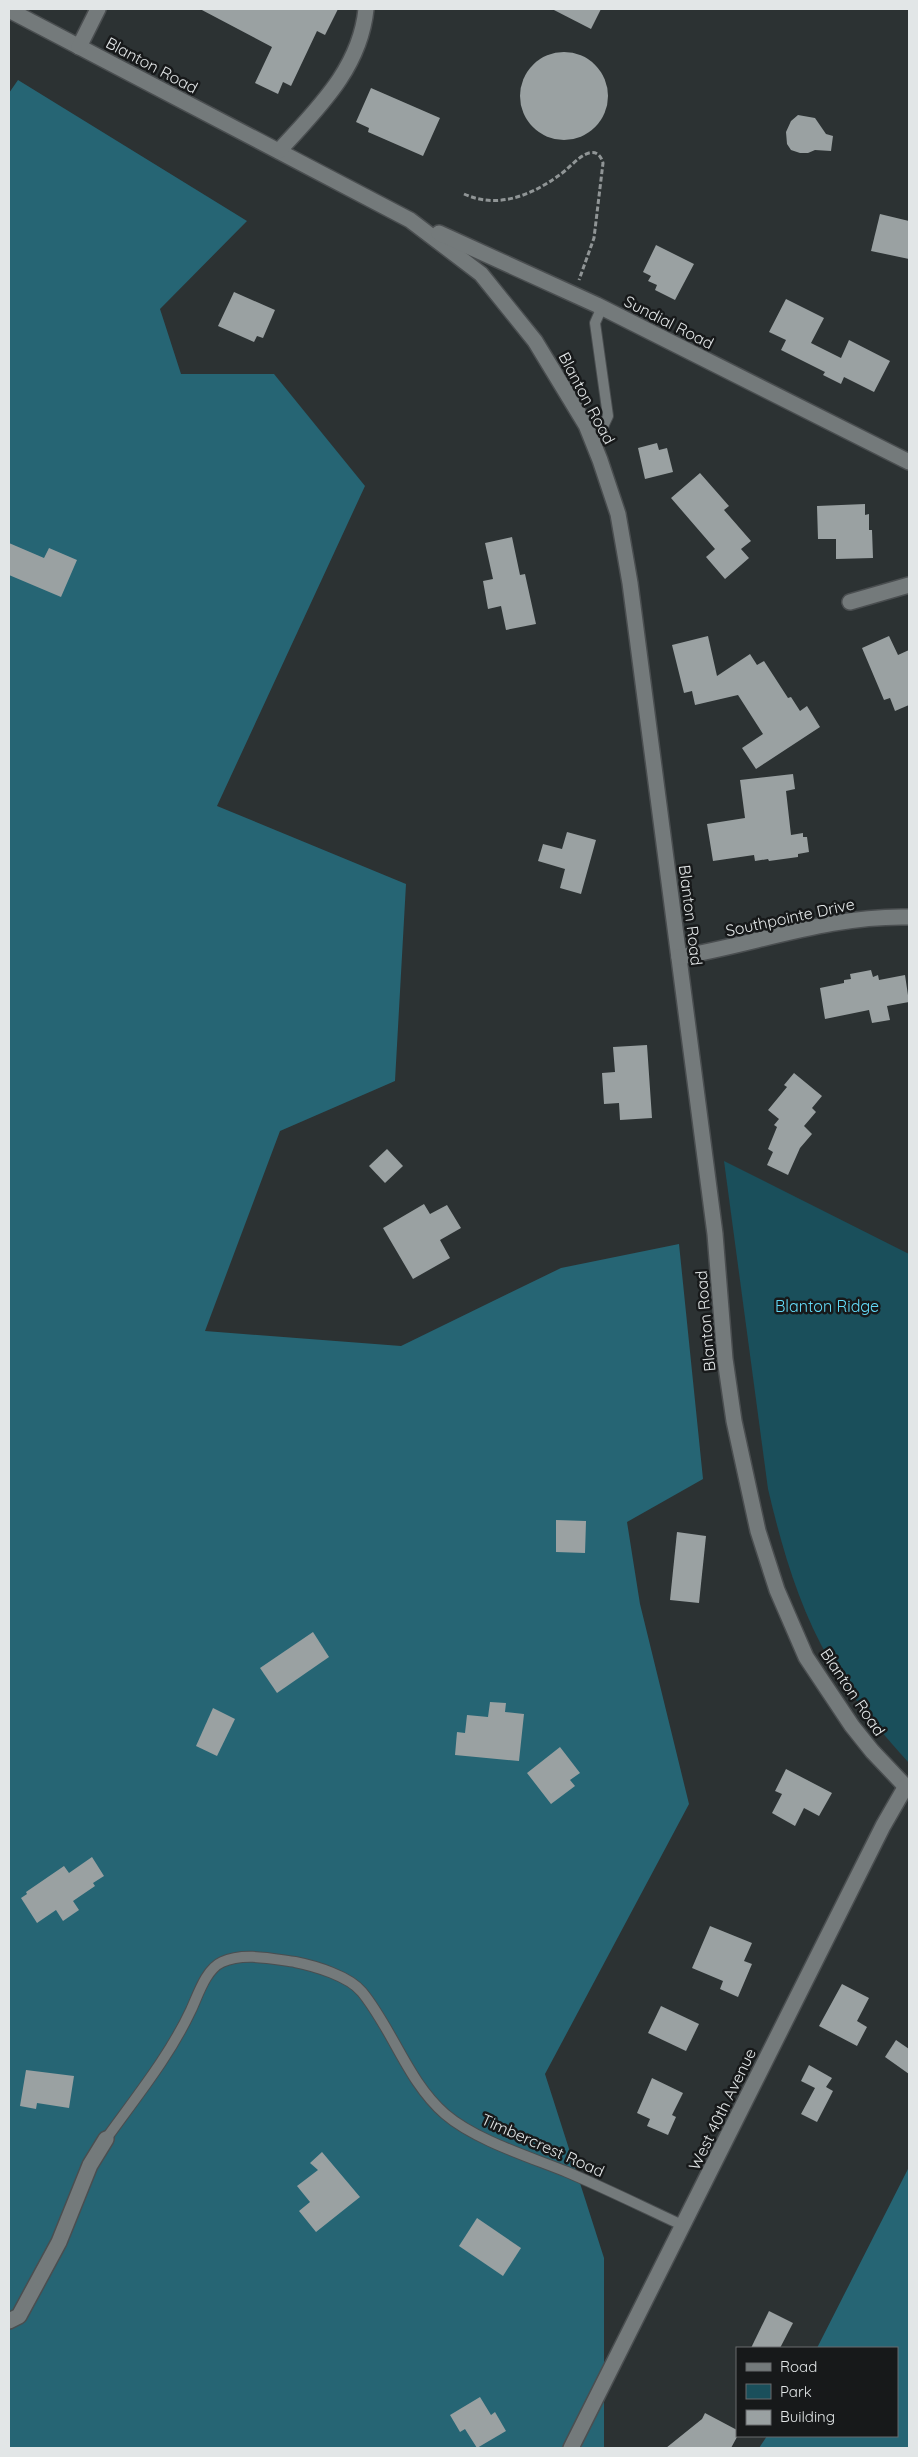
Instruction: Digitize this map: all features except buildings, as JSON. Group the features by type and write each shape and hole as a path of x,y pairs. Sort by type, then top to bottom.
{"street":[{"path":"79,47 98,9"},
{"path":"279,151 325,99 350,64 359,45 366,9"},
{"name":"Blanton Road","path":"9,10 410,220 481,274 505,302 540,348 586,426 618,514 630,583 714,1234 725,1359 734,1421 758,1531 777,1590 806,1657 852,1726 872,1751 908,1788"},
{"name":"Sundial Road","path":"410,220 602,307 909,462"},
{"path":"850,602 909,585"},
{"name":"Southpointe Drive","path":"679,956 714,951 825,924 882,916 909,917"},
{"name":"West 40th Avenue","path":"571,2448 684,2226 878,1835 908,1788"},
{"path":"9,2321 19,2316 59,2242 90,2165 106,2139"}],"lane":[{"path":"594,446 608,416 595,328 595,323 602,307"},
{"name":"Timbercrest Road","path":"106,2139 180,2034 207,1976 221,1962 242,1958 268,1958 312,1965 339,1977 361,1990 386,2026 426,2096 446,2115 486,2139 575,2176 684,2226"}],"path":[{"path":"464,194 483,202 515,198 558,177 587,154 595,152 599,154 603,163 596,226 591,248 574,294"}],"green space":[{"name":"Blanton Ridge","path":"724,1161 909,1254 909,1763 867,1714 830,1661 800,1599 779,1533 768,1489"}],"shaded area":[{"path":"18,80 247,221 160,309 181,374 274,374 365,486 217,806 406,884 395,1081 280,1131 205,1331 401,1346 561,1268 679,1244 703,1479 627,1522 640,1604 689,1804 545,2074 604,2258 604,2448 9,2448 9,93"},
{"path":"909,2167 909,2448 759,2448 766,2437 898,2437 898,2347 818,2347"}]}
